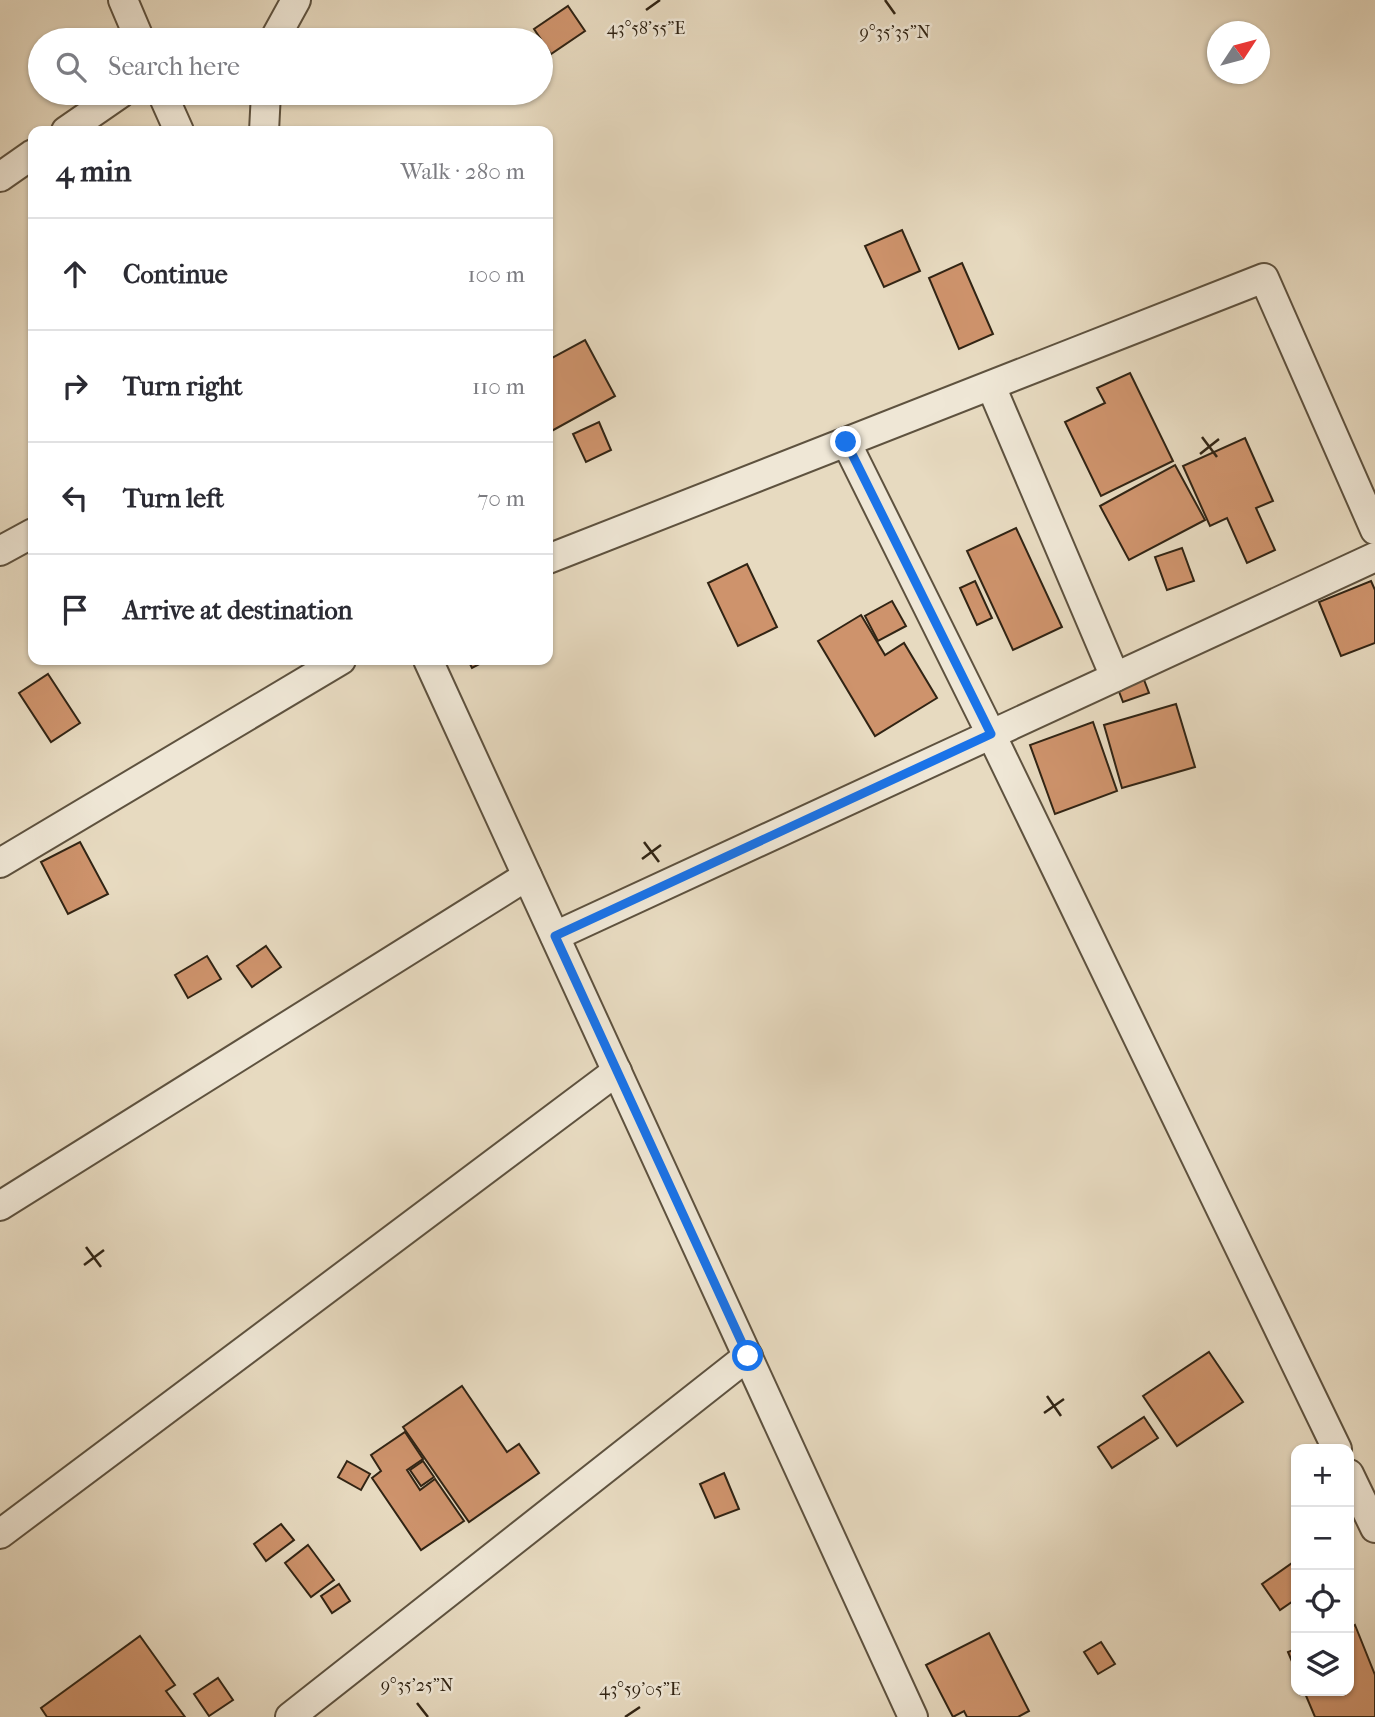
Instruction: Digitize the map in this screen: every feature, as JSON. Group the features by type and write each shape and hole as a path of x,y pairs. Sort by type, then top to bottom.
{"street":[{"path":"123,0 135,28"},
{"path":"281,28 296,0"},
{"path":"73,126 104,105"},
{"path":"167,105 177,126"},
{"path":"264,126 265,105"},
{"path":"0,177 28,157"},
{"path":"553,557 1264,278 1375,530"},
{"path":"991,386 1115,677"},
{"path":"846,442 991,734 1335,1444"},
{"path":"0,551 28,536"},
{"path":"555,936 1375,557"},
{"path":"2,859 332,665"},
{"path":"430,665 914,1717"},
{"path":"0,1206 527,876"},
{"path":"0,1534 617,1071"},
{"path":"290,1717 748,1356"},
{"path":"1354,1484 1375,1528"}],"building":[{"path":"568,6 585,31 553,53 553,28 535,28"},
{"path":"902,230 920,271 884,287 865,246"},
{"path":"962,263 993,334 959,349 929,278"},
{"path":"585,340 615,396 553,430 553,357"},
{"path":"1130,373 1173,461 1101,496 1065,422 1105,403 1097,388"},
{"path":"599,422 611,450 586,462 573,434"},
{"path":"1245,438 1273,501 1256,508 1275,550 1247,563 1227,518 1210,526 1183,466"},
{"path":"1175,465 1205,520 1129,560 1100,506"},
{"path":"1016,528 1062,627 1013,650 967,551"},
{"path":"1182,548 1194,581 1167,590 1155,557"},
{"path":"747,564 777,627 738,646 708,583"},
{"path":"975,581 992,618 977,625 960,588"},
{"path":"1371,581 1375,590 1375,643 1341,656 1319,602"},
{"path":"892,601 906,626 878,641 865,616"},
{"path":"861,615 885,655 904,643 937,698 875,736 818,641"},
{"path":"1141,672 1149,693 1123,702 1115,681"},
{"path":"48,674 80,723 51,742 19,693"},
{"path":"1176,704 1195,767 1122,788 1104,725"},
{"path":"1093,722 1117,791 1055,814 1030,745"},
{"path":"80,842 108,894 68,914 41,862"},
{"path":"266,946 281,967 252,987 237,966"},
{"path":"207,956 221,979 188,998 175,975"},
{"path":"1209,1352 1243,1402 1177,1446 1143,1396"},
{"path":"462,1386 507,1452 519,1444 539,1473 469,1522 403,1427"},
{"path":"1144,1417 1158,1438 1112,1468 1098,1447"},
{"path":"405,1432 423,1459 407,1470 420,1490 435,1479 464,1521 421,1550 372,1478 381,1471 371,1455"},
{"path":"347,1461 370,1474 361,1490 338,1477"},
{"path":"423,1461 434,1477 421,1486 410,1470"},
{"path":"724,1473 739,1509 715,1518 700,1484"},
{"path":"281,1524 294,1540 266,1561 254,1544"},
{"path":"308,1545 334,1580 311,1597 285,1563"},
{"path":"1291,1564 1291,1602 1280,1610 1262,1584"},
{"path":"339,1584 350,1601 332,1613 321,1596"},
{"path":"1354,1626 1375,1675 1375,1717 1315,1717 1306,1696 1354,1696"},
{"path":"989,1633 1029,1711 1018,1717 967,1717 964,1711 953,1717 926,1665"},
{"path":"140,1636 175,1685 166,1691 185,1717 47,1717 41,1708"},
{"path":"1101,1642 1115,1664 1098,1674 1084,1652"},
{"path":"218,1678 233,1700 209,1716 194,1694"}],"route":[{"path":"748,1356 555,936 991,734 846,442"}]}
